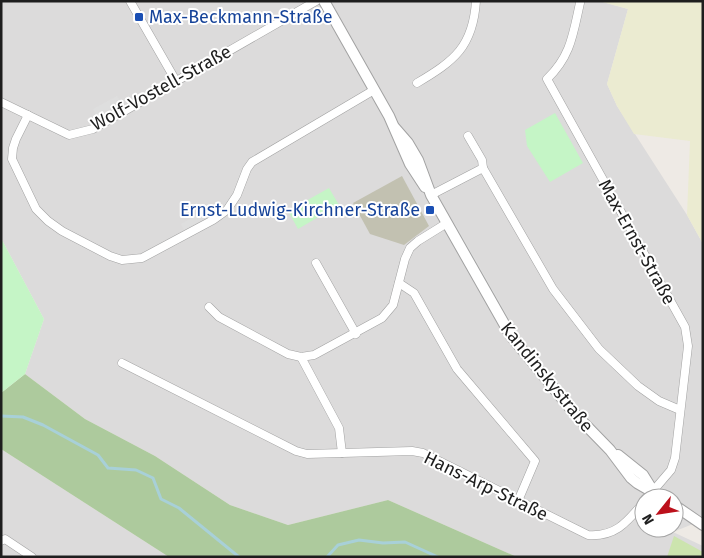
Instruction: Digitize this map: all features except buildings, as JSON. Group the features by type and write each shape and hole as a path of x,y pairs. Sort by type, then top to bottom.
{"street":[{"path":"130,1 176,81"},
{"name":"Wolf-Vostell-Straße","path":"1,102 69,135 93,129 316,1"},
{"name":"Kandinskystraße","path":"324,1 395,128 408,143 418,160 431,195 511,336 574,413 610,450 621,456 643,475 648,488"},
{"path":"417,83 442,68 455,57 469,36 476,1"},
{"name":"Max-Ernst-Straße","path":"580,3 571,43 559,68 547,79 685,327 688,346 675,458 671,470 656,488"},
{"path":"28,115 16,139 12,159 36,209 62,231 110,256 122,260 142,258 213,220 227,210 237,195 247,169 252,162 374,90"},
{"path":"468,136 482,160 483,168 553,289 599,349 638,386 659,401 680,410"},
{"path":"431,195 483,168"},
{"path":"208,307 219,317 288,354 314,355 356,334 382,318 393,305 405,259 410,248 418,240 447,223"},
{"path":"316,263 356,334"},
{"path":"400,283 414,293 457,369 535,461 518,501"},
{"path":"301,356 339,428 342,453"},
{"name":"Hans-Arp-Straße","path":"122,363 296,451 307,454 412,452 423,454 588,535 600,536 615,531 634,514"},
{"path":"684,512 703,524"},
{"path":"1,541 5,539 32,557"}],"shaded area":[{"path":"1,1 599,1 628,9 607,84 617,106 687,215 703,244 703,520 684,528 684,488 634,488 634,538 684,537 703,546 703,557 517,557 388,500 288,525 230,505 155,456 85,419 25,374 44,319 1,238"},
{"path":"117,96 121,103 97,116 93,109"},
{"path":"402,176 429,226 404,245 370,234 353,203"},
{"path":"200,213 204,219 184,230 181,224"},
{"path":"455,223 520,335 518,336 507,321 453,225"},
{"path":"1,449 169,557 1,557"}],"green space":[{"path":"599,1 703,1 703,244 687,215 690,141 634,134 617,106 607,84 628,9"},
{"path":"555,113 583,163 550,182 527,146 525,130"},
{"path":"329,188 339,205 298,229 288,211"},
{"path":"1,238 44,319 25,374 1,393"},
{"path":"25,374 85,419 155,456 230,505 288,525 388,500 517,557 169,557 1,449 1,393"},
{"path":"673,538 678,538 703,552 703,557 667,557"}],"waterway":[{"path":"1,416 23,417 43,425 98,455 108,468 136,470 153,478 161,499 179,508 239,557"},
{"path":"327,557 338,545 359,540 383,543 405,542 438,557"}],"place":[{"name":"Max-Beckmann-Straße","path":"139,17"},
{"name":"Ernst-Ludwig-Kirchner-Straße","path":"430,210"}]}
